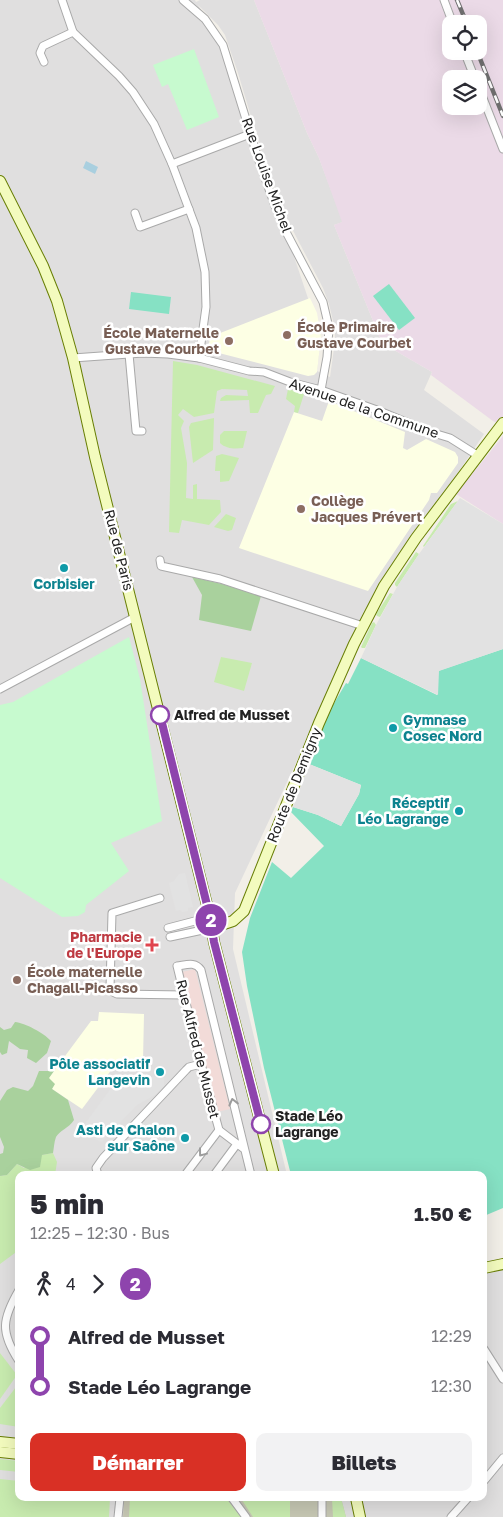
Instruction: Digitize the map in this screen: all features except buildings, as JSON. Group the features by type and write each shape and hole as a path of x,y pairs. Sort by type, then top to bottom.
{"main road":[{"name":"Rue de Paris","path":"0,182 52,284 73,358 95,457 273,1171"},
{"name":"Route de Demigny","path":"211,922 233,922 244,911 319,723 363,626 389,578 416,538 503,423"},
{"path":"487,1267 503,1264"},
{"path":"0,1442 15,1447"},
{"path":"0,1452 15,1448"},
{"path":"357,1501 360,1517"}],"street":[{"path":"62,0 73,32 133,92 154,124 172,164 200,244 205,272 206,307 199,358"},
{"name":"Rue Louise Michel","path":"182,0 205,19 223,45 250,134 278,214 318,290 327,317 329,340 321,390"},
{"path":"444,0 450,15"},
{"path":"44,62 40,53 43,46 73,32"},
{"path":"487,108 503,149"},
{"path":"172,164 250,134"},
{"path":"136,213 140,227 189,209"},
{"path":"129,354 136,431 142,431"},
{"name":"Avenue de la Commune","path":"73,358 129,354 168,354 199,358 249,372 270,374 290,382 321,390 450,438 478,455"},
{"path":"160,560 161,566 220,579 363,626"},
{"path":"1,686 135,617"},
{"path":"160,898 112,913 109,984 113,992 117,994 184,995"},
{"path":"168,928 211,922"},
{"path":"170,937 211,922"},
{"name":"Rue Alfred de Musset","path":"244,1150 219,1130 177,966 188,964 198,966 201,970 249,1171"},
{"path":"97,1171 96,1168 103,1158 186,1070 189,1067 201,1064"},
{"path":"188,1171 219,1130"},
{"path":"217,1171 237,1144"},
{"path":"15,1297 6,1313 2,1328 6,1342 15,1355"},
{"path":"487,1354 503,1379"},
{"path":"487,1477 503,1458"},
{"path":"118,1517 120,1501"},
{"path":"234,1501 246,1517"},
{"path":"322,1501 322,1517"},
{"path":"451,1517 465,1501"}],"shaded area":[{"path":"0,0 195,0 196,2 200,0 254,0 307,133 319,158 343,222 334,225 382,343 432,372 424,390 484,434 373,599 235,893 233,949 286,1171 15,1171 15,1501 487,1501 487,1272 503,1269 503,1517 0,1517","holes":["198,5 225,35 261,150 278,197 329,304 335,329 330,377 317,371 321,337 223,45"]},
{"path":"254,0 503,0 503,426 493,421 431,375 432,372 382,343 334,225 342,222 319,158 307,133"},
{"name":"École Primaire Gustave Courbet","path":"310,298 317,313 321,337 317,372 314,375 308,376 215,352 209,344 210,337"},
{"path":"329,401 405,432 403,448 407,450 426,439 455,452 458,457 458,463 437,493 431,493 429,500 368,591 239,548 294,412 322,421"},
{"path":"503,436 503,524 456,494"},
{"path":"460,498 503,524 503,649 439,671 438,695 361,658 376,625 397,587"},
{"path":"309,764 361,785 359,794 341,826 318,815 293,807"},
{"path":"185,873 193,907 188,908 188,911 182,912 181,910 176,911 169,883 174,881 179,874"},
{"path":"195,969 230,1109 217,1112 182,972"},
{"path":"99,1012 144,1014 143,1061 120,1061 119,1069 112,1069 82,1109 52,1089 48,1079 91,1021 98,1021"},
{"path":"118,1076 164,1077 164,1086 155,1095 137,1105 102,1142 76,1132 78,1128 81,1129"},
{"path":"124,1501 342,1501 346,1517 123,1517"}],"green space":[{"path":"194,49 219,117 187,130 168,84 162,87 153,65"},
{"path":"389,284 415,318 399,330 373,296"},
{"path":"131,292 171,297 169,314 129,309"},
{"path":"173,361 197,365 275,386 271,394 266,395 258,413 250,413 249,400 220,401 226,395 248,396 247,390 222,389 217,391 214,413 194,417 183,409 178,415 184,421 181,428 187,463 186,498 193,499 193,485 197,484 197,499 220,500 221,512 209,525 182,520 179,533 169,532"},
{"path":"288,389 304,394 298,413 294,412 295,406 286,399"},
{"path":"214,418 213,450 193,463 189,427 191,423"},
{"path":"224,431 247,431 243,448 231,448 220,443 220,435"},
{"path":"222,454 239,458 229,481 220,482 220,471 215,471 216,456"},
{"path":"458,501 424,547 451,504"},
{"path":"226,514 236,518 232,530 228,531 214,527"},
{"path":"416,552 419,554 397,587 395,583"},
{"path":"192,577 261,596 251,631 199,620 202,595"},
{"path":"390,593 393,594 380,617 377,616 376,614"},
{"path":"374,622 376,625 365,648 362,648 372,623"},
{"path":"129,637 140,679 162,821 111,843 129,871 86,905 85,912 78,916 62,917 0,878 0,705 13,702"},
{"path":"503,649 503,1208 487,1215 487,1171 290,1171 264,1068 242,952 250,918 272,862 291,878 324,846 291,812 293,807 318,815 341,826 359,794 361,785 309,764 331,704 333,705 346,683 348,684 361,658 437,695 438,671"},
{"path":"221,657 252,663 244,691 214,682"},
{"path":"15,1022 34,1029 51,1041 47,1053 36,1063 27,1058 28,1050 20,1049 9,1041 7,1053 2,1055 0,1052 0,1027 4,1030 11,1028"},
{"path":"39,1071 54,1071 49,1078 55,1084 52,1089 68,1100 74,1120 56,1137 53,1153 42,1155 40,1167 30,1170 17,1164 7,1175 0,1176 0,1154 3,1153 4,1147 0,1137 0,1101 7,1090 13,1087 28,1091 33,1086"},
{"path":"53,1153 57,1162 56,1171 15,1171 15,1253 0,1264 0,1176 7,1175 17,1164 24,1168 42,1155"},
{"path":"0,1353 15,1372 15,1378 0,1399"},
{"path":"15,1388 15,1426 0,1424 0,1408"},
{"path":"0,1459 15,1461 15,1472 0,1470"},
{"path":"0,1479 15,1481 15,1501 110,1501 109,1517 0,1517"},
{"path":"130,1501 228,1501 241,1517 129,1517"},
{"path":"243,1501 290,1501 290,1517 253,1517"},
{"path":"332,1501 342,1501 346,1517 333,1517"}],"water":[{"path":"86,161 98,167 95,174 83,168"}],"railway":[{"path":"457,0 463,15"},
{"path":"481,60 503,116"}],"bus line":[{"name":"2","path":"160,715 210,917 214,942 261,1124"}],"place":[{"name":"École Primaire Gustave Courbet","path":"287,335"},
{"name":"École Maternelle Gustave Courbet","path":"229,341"},
{"name":"Collège Jacques Prévert","path":"301,509"},
{"name":"Corbisier","path":"64,568"},
{"name":"Alfred de Musset","path":"160,715"},
{"name":"Gymnase Cosec Nord","path":"393,728"},
{"name":"Réceptif Léo Lagrange","path":"459,811"},
{"name":"Pharmacie de l'Europe","path":"152,945"},
{"name":"École maternelle Chagall-Picasso","path":"17,980"},
{"name":"Pôle associatif Langevin","path":"160,1072"},
{"name":"Stade Léo Lagrange","path":"261,1124"},
{"name":"Asti de Chalon sur Saône","path":"185,1138"}]}
